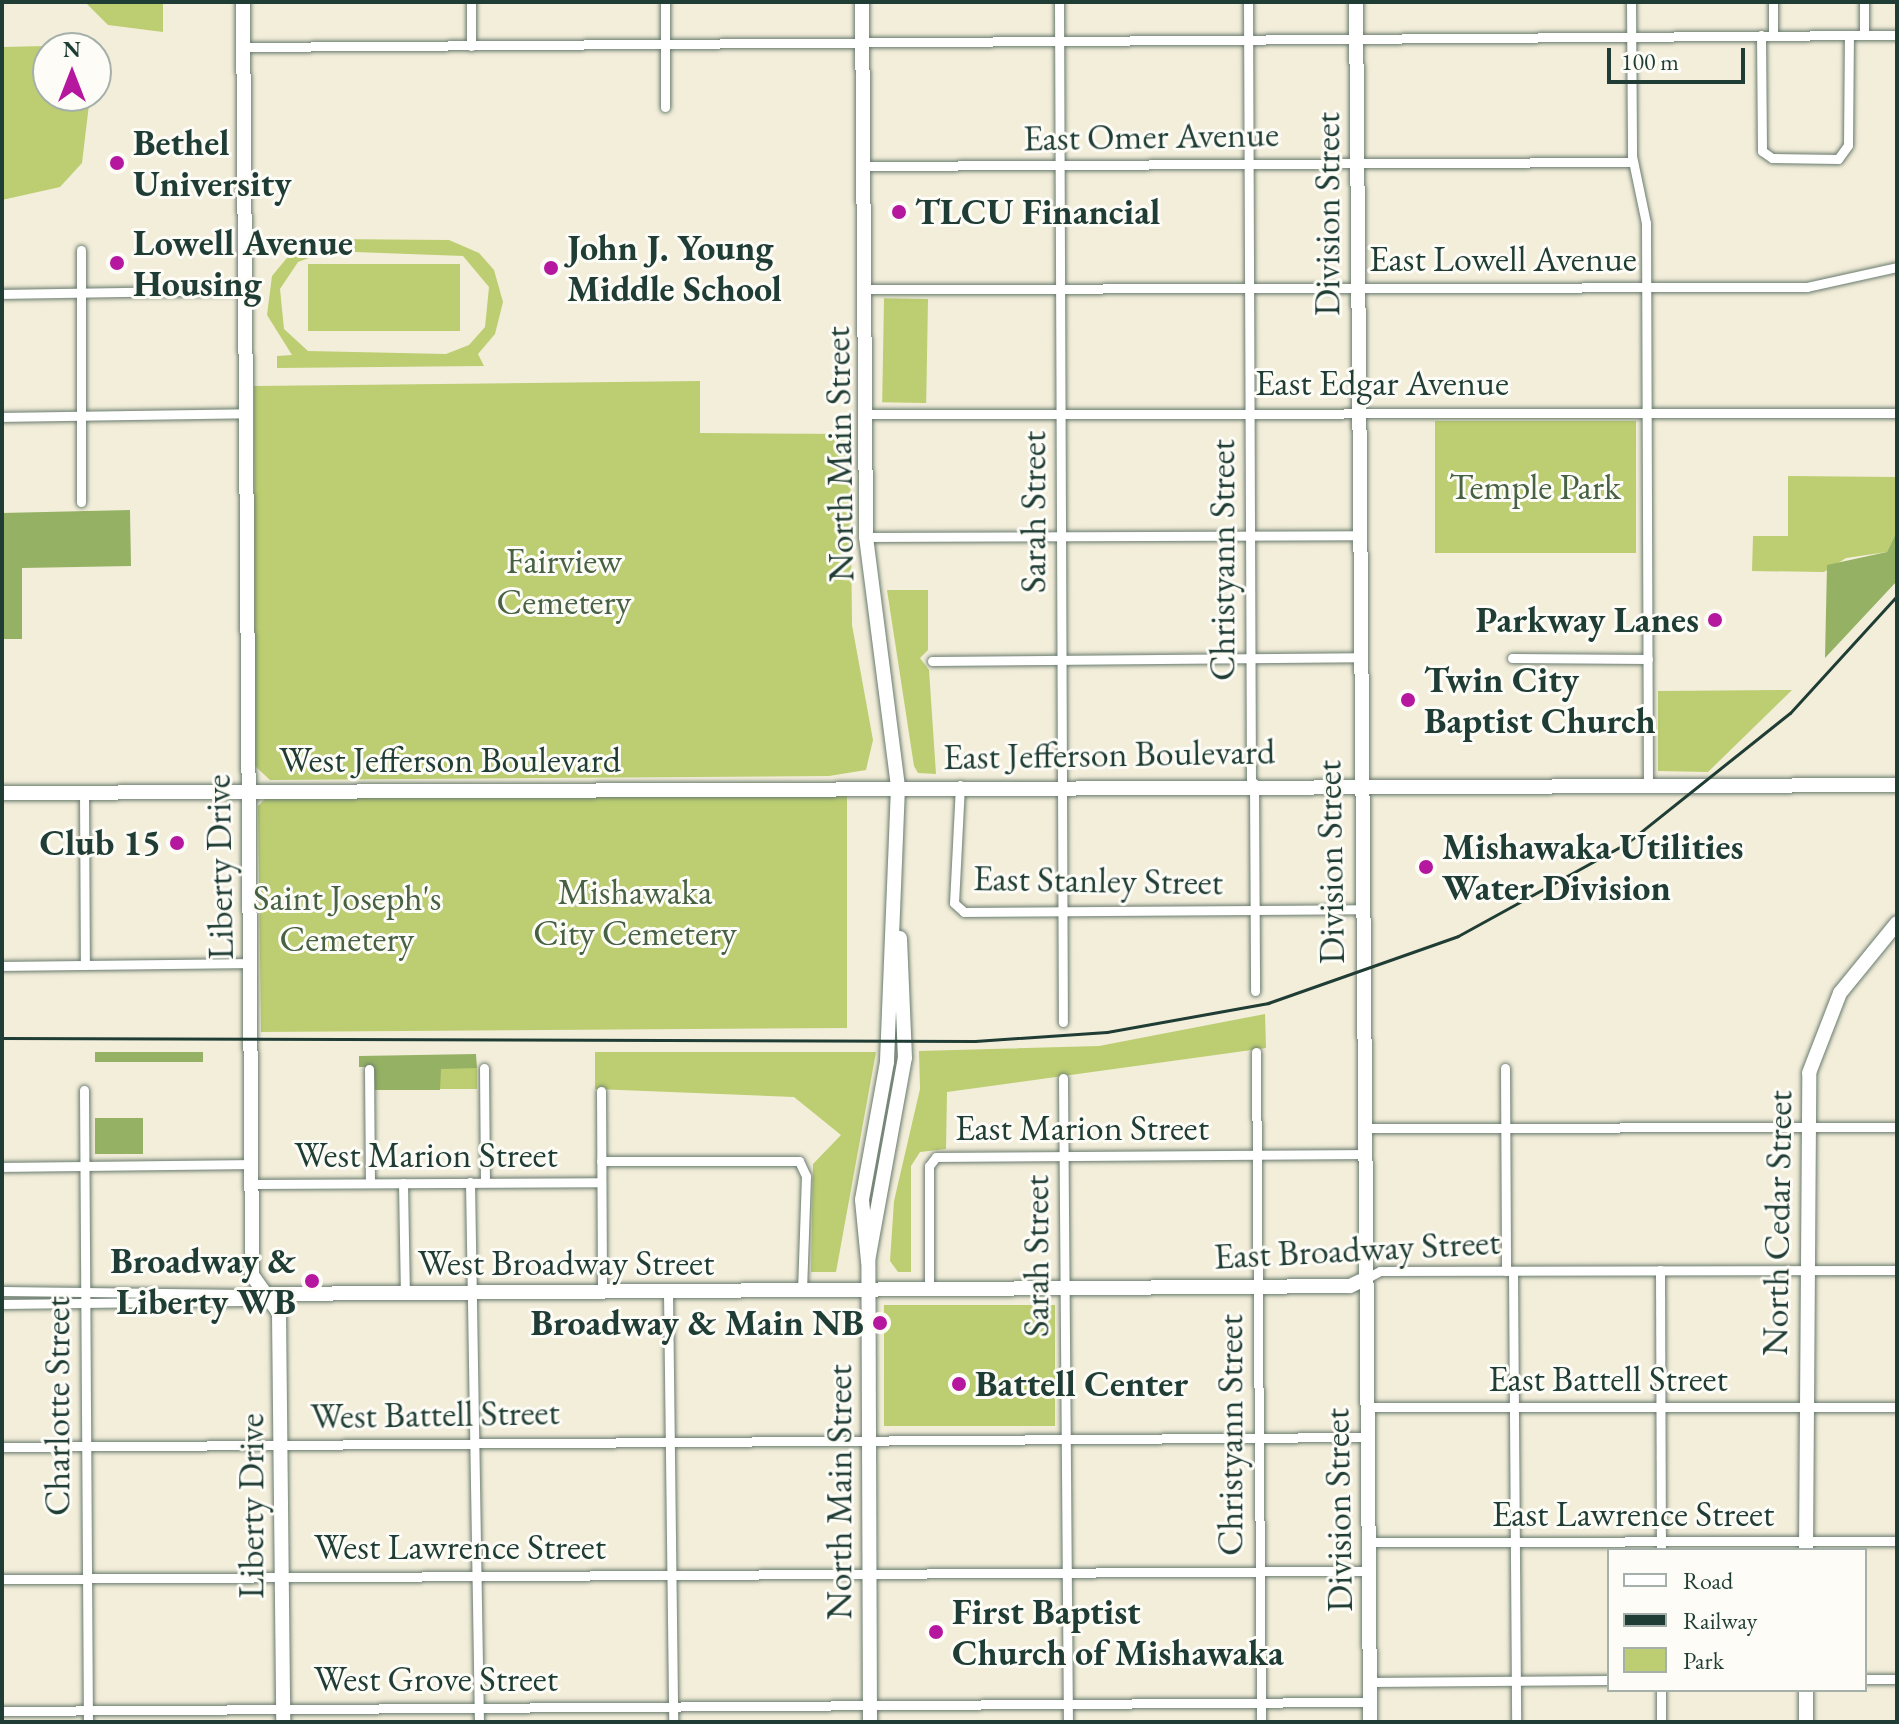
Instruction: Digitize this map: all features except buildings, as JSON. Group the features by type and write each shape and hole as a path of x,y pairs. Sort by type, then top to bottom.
{"street":[{"name":"Liberty Drive","path":"243,2 252,1275 279,1313 282,1715"},
{"path":"471,2 471,46"},
{"path":"665,2 665,107"},
{"name":"North Main Street","path":"862,2 867,289 866,537 898,787 897,902 887,1062 862,1200 868,1261 870,1722"},
{"name":"Sarah Street","path":"1059,2 1063,1022"},
{"name":"Christyann Street","path":"1248,2 1250,659 1255,991"},
{"name":"Division Street","path":"1356,2 1360,909 1370,1722"},
{"path":"1631,2 1632,162 1645,210 1648,784"},
{"path":"1773,2 1773,35"},
{"path":"1864,2 1864,35"},
{"path":"243,47 1356,35 1897,35"},
{"path":"1761,35 1762,156 1802,159 1848,156 1849,35"},
{"name":"East Omer Avenue","path":"863,166 1632,162"},
{"path":"81,250 81,502"},
{"name":"East Lowell Avenue","path":"867,289 1823,286 1897,267"},
{"path":"2,294 245,290"},
{"name":"East Edgar Avenue","path":"867,414 1358,410 1897,413"},
{"path":"2,417 244,413"},
{"path":"866,537 1359,535"},
{"path":"932,661 1360,657"},
{"path":"1512,658 1648,659"},
{"name":"East Jefferson Boulevard","path":"898,787 1252,783 1897,785"},
{"name":"East Stanley Street","path":"960,785 958,910 1360,909"},
{"name":"West Jefferson Boulevard","path":"2,793 898,787"},
{"path":"84,792 85,965"},
{"name":"North Cedar Street","path":"1806,1546 1805,1127 1824,1023 1897,923"},
{"path":"2,966 251,963"},
{"name":"Christyann Street","path":"1256,1052 1261,1722"},
{"path":"484,1068 485,1182"},
{"path":"1505,1068 1515,1407 1516,1722"},
{"path":"369,1069 370,1183"},
{"name":"Sarah Street","path":"1063,1078 1068,1722"},
{"name":"Charlotte Street","path":"84,1090 88,1722"},
{"path":"601,1091 602,1292"},
{"path":"1364,1128 1897,1127"},
{"name":"East Marion Street","path":"929,1290 932,1159 1364,1154"},
{"name":"West Marion Street","path":"601,1161 799,1161 806,1176 802,1291"},
{"name":"West Marion Street","path":"2,1167 252,1164"},
{"path":"470,1182 479,1722"},
{"name":"West Marion Street","path":"252,1184 601,1182"},
{"path":"403,1183 405,1294"},
{"path":"1660,1270 1661,1546"},
{"name":"East Broadway Street","path":"868,1290 1350,1286 1380,1271 1897,1270"},
{"name":"West Broadway Street","path":"2,1291 405,1294 868,1290"},
{"path":"668,1292 673,1722"},
{"name":"West Broadway Street","path":"2,1304 243,1301 265,1294"},
{"name":"East Battell Street","path":"1367,1407 1897,1407"},
{"path":"869,1440 1368,1437"},
{"name":"West Battell Street","path":"2,1447 869,1440"},
{"name":"East Lawrence Street","path":"1369,1542 1806,1546 1897,1541"},
{"path":"870,1572 1369,1571"},
{"name":"West Lawrence Street","path":"2,1579 870,1572"},
{"path":"1867,1679 1897,1679"},
{"path":"1370,1682 1607,1680"},
{"path":"1661,1692 1661,1722"},
{"path":"1806,1692 1806,1722"},
{"name":"West Grove Street","path":"2,1711 282,1715 478,1707 1370,1702"}],"green space":[{"path":"85,2 163,2 163,32 108,25"},
{"path":"32,46 32,112 88,112 82,163 60,187 2,200 2,47"},
{"path":"329,239 449,240 479,253 494,270 503,302 495,334 478,354 484,366 277,368 277,356 292,355 267,315 272,276 291,253","holes":["328,251 463,256 489,287 485,327 469,345 446,354 308,351 284,329 280,289 298,262"]},
{"path":"308,264 460,264 460,331 308,331"},
{"path":"884,298 928,299 926,403 882,402"},
{"name":"Fairview Cemetery","path":"700,381 700,433 850,434 852,625 873,740 866,770 829,776 270,780 255,766 254,386"},
{"name":"Temple Park","path":"1435,421 1636,421 1636,553 1435,553"},
{"path":"1788,476 1897,477 1897,531 1887,552 1846,558 1824,572 1752,571 1753,536 1788,536"},
{"path":"130,510 131,566 22,568 22,639 2,639 2,513"},
{"path":"1897,531 1897,581 1825,658 1827,565 1887,552"},
{"path":"887,590 928,590 928,650 920,658 929,670 936,774 918,773 914,766"},
{"path":"1792,690 1708,772 1658,771 1658,691"},
{"name":"Mishawaka City Cemetery","path":"847,793 847,1028 261,1032 258,806 265,799"},
{"path":"1265,1014 1266,1048 947,1092 946,1149 920,1152 911,1166 911,1272 898,1272 890,1261 894,1201 920,1089 919,1051 1099,1046"},
{"path":"95,1052 203,1052 203,1062 95,1062"},
{"path":"595,1052 876,1052 836,1272 811,1272 813,1164 841,1135 794,1097 595,1089"},
{"path":"476,1054 477,1068 441,1069 440,1090 375,1090 374,1067 359,1067 359,1056"},
{"path":"440,1068 477,1068 477,1089 440,1089"},
{"path":"95,1118 143,1118 143,1154 95,1154"},
{"path":"884,1305 1055,1305 1055,1426 884,1426"}],"railway":[{"path":"2,1038 975,1041 1107,1032 1268,1003 1458,936 1627,843 1790,713 1897,596"}],"place":[{"name":"Bethel University","path":"117,163"},
{"name":"TLCU Financial","path":"899,212"},
{"name":"Lowell Avenue Housing","path":"117,263"},
{"name":"John J. Young Middle School","path":"551,268"},
{"name":"Parkway Lanes","path":"1715,620"},
{"name":"Twin City Baptist Church","path":"1408,700"},
{"name":"Club 15","path":"177,843"},
{"name":"Mishawaka Utilities Water Division","path":"1426,867"},
{"name":"Broadway & Liberty WB","path":"312,1281"},
{"name":"Broadway & Main NB","path":"880,1323"},
{"name":"Battell Center","path":"959,1384"},
{"name":"First Baptist Church of Mishawaka","path":"936,1632"}],"park label":[{"name":"Saint Joseph's Cemetery","path":"347,918"}]}
